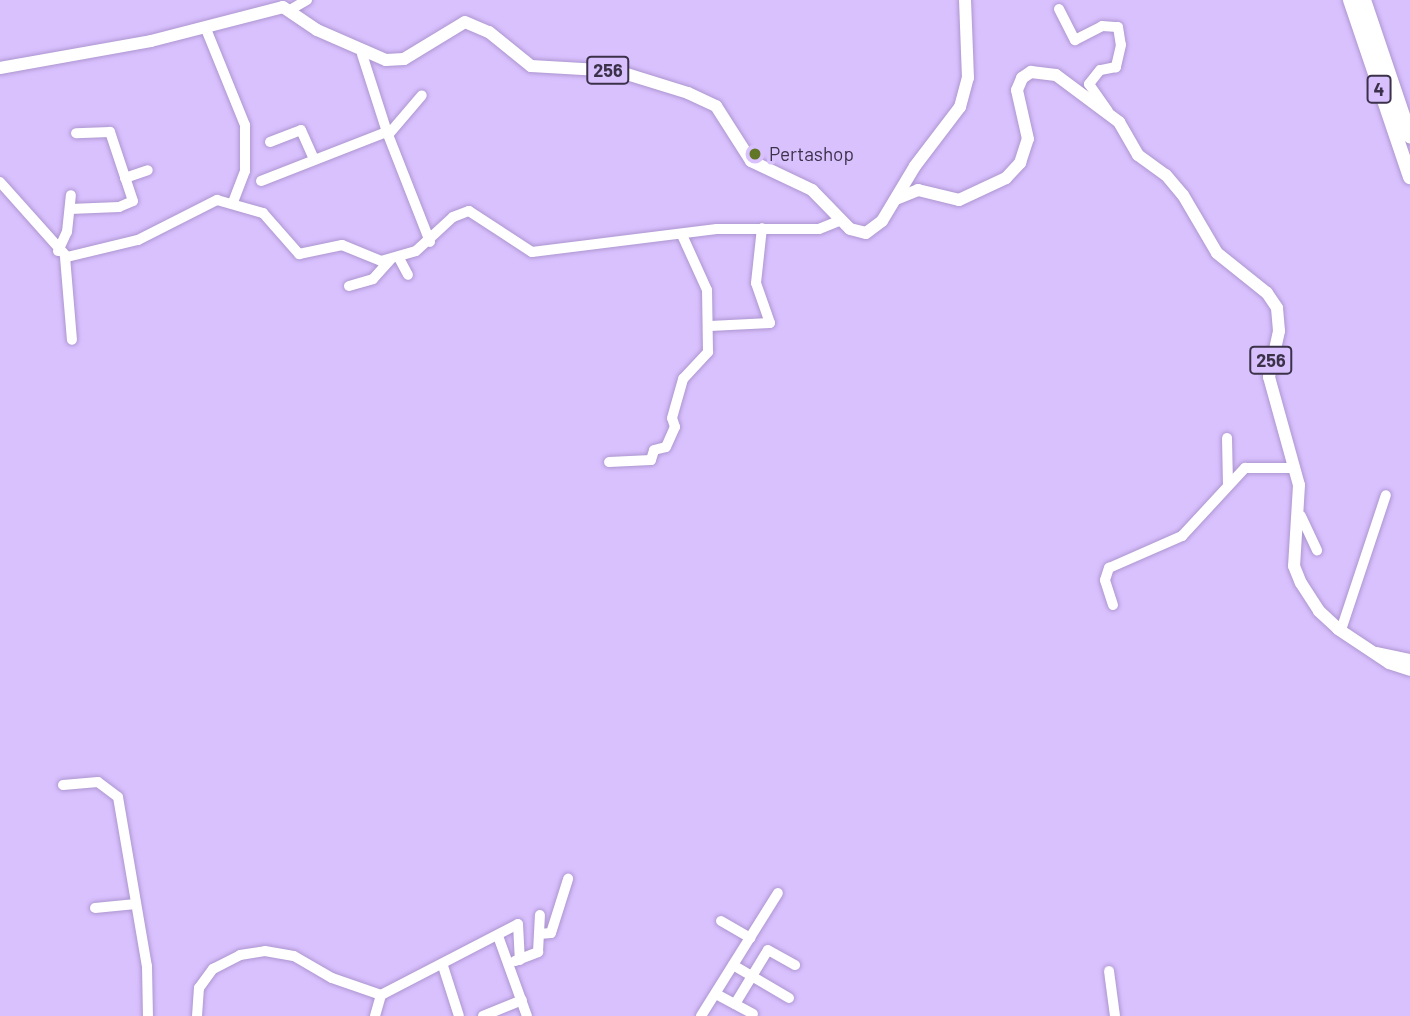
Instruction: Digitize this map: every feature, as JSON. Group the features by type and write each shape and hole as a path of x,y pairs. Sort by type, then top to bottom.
{"highway":[{"name":"4","path":"1350,0 1410,177"},
{"name":"4","path":"1364,0 1410,136"}],"main road":[{"path":"896,199 915,166 951,124 965,98 968,78 965,0"},
{"path":"0,68 206,29 285,6"},
{"name":"256","path":"285,6 362,54 386,60 404,59 465,22 489,32 531,66 617,71 688,93 716,106 751,161 811,190 854,231 866,233 883,221 896,199"},
{"name":"256","path":"918,190 959,200 999,183 1014,170 1028,139 1018,83 1031,72 1056,75 1125,128 1140,158 1174,182 1217,253 1273,301 1279,331 1269,377 1295,468 1301,516 1294,566 1312,601 1341,630 1410,670"},
{"path":"896,199 918,190 915,166"},
{"name":"256","path":"1377,653 1410,660"}],"street":[{"path":"285,6 307,0"},
{"path":"1059,9 1075,40 1102,26 1118,27 1121,45 1116,67 1100,70 1089,84 1110,115"},
{"path":"206,29 246,125 246,170 233,202"},
{"path":"362,54 387,134 430,242"},
{"path":"261,181 387,134 422,95"},
{"path":"270,142 301,130 314,159"},
{"path":"70,209 130,204 133,201 110,132 76,133"},
{"path":"125,178 148,170"},
{"path":"0,182 61,254"},
{"path":"71,195 67,232 61,254 72,340"},
{"path":"61,254 138,240 211,200 233,202 267,215 299,254 341,245 375,260 394,259"},
{"path":"349,286 373,279 394,259 430,242 453,217 469,211 532,252 762,228 819,229 841,220"},
{"path":"710,329 770,323 757,286 762,228"},
{"path":"609,462 651,460 654,450 666,447 675,427 672,418 681,382 707,355 710,329 704,280 682,235"},
{"path":"394,259 408,275"},
{"path":"1227,438 1228,485"},
{"path":"1113,605 1107,570 1182,536 1228,485 1251,466 1295,468"},
{"path":"1341,630 1386,495"},
{"path":"1301,516 1317,551"},
{"path":"64,785 98,782 116,794 147,967 148,1016"},
{"path":"540,934 551,933 568,879"},
{"path":"701,1016 778,892"},
{"path":"95,908 136,904"},
{"path":"515,961 538,953 540,915"},
{"path":"721,921 751,938"},
{"path":"197,1016 199,988 212,969 254,951 293,956 332,978 381,995 521,926 515,961 527,1016"},
{"path":"498,936 515,961"},
{"path":"735,1004 768,950 794,965"},
{"path":"733,965 789,998"},
{"path":"443,966 459,1016"},
{"path":"1109,971 1115,1016"},
{"path":"716,994 753,1014"},
{"path":"374,1016 381,995"},
{"path":"483,1016 522,1000"}],"place":[{"name":"Pertashop","path":"755,154"}]}
